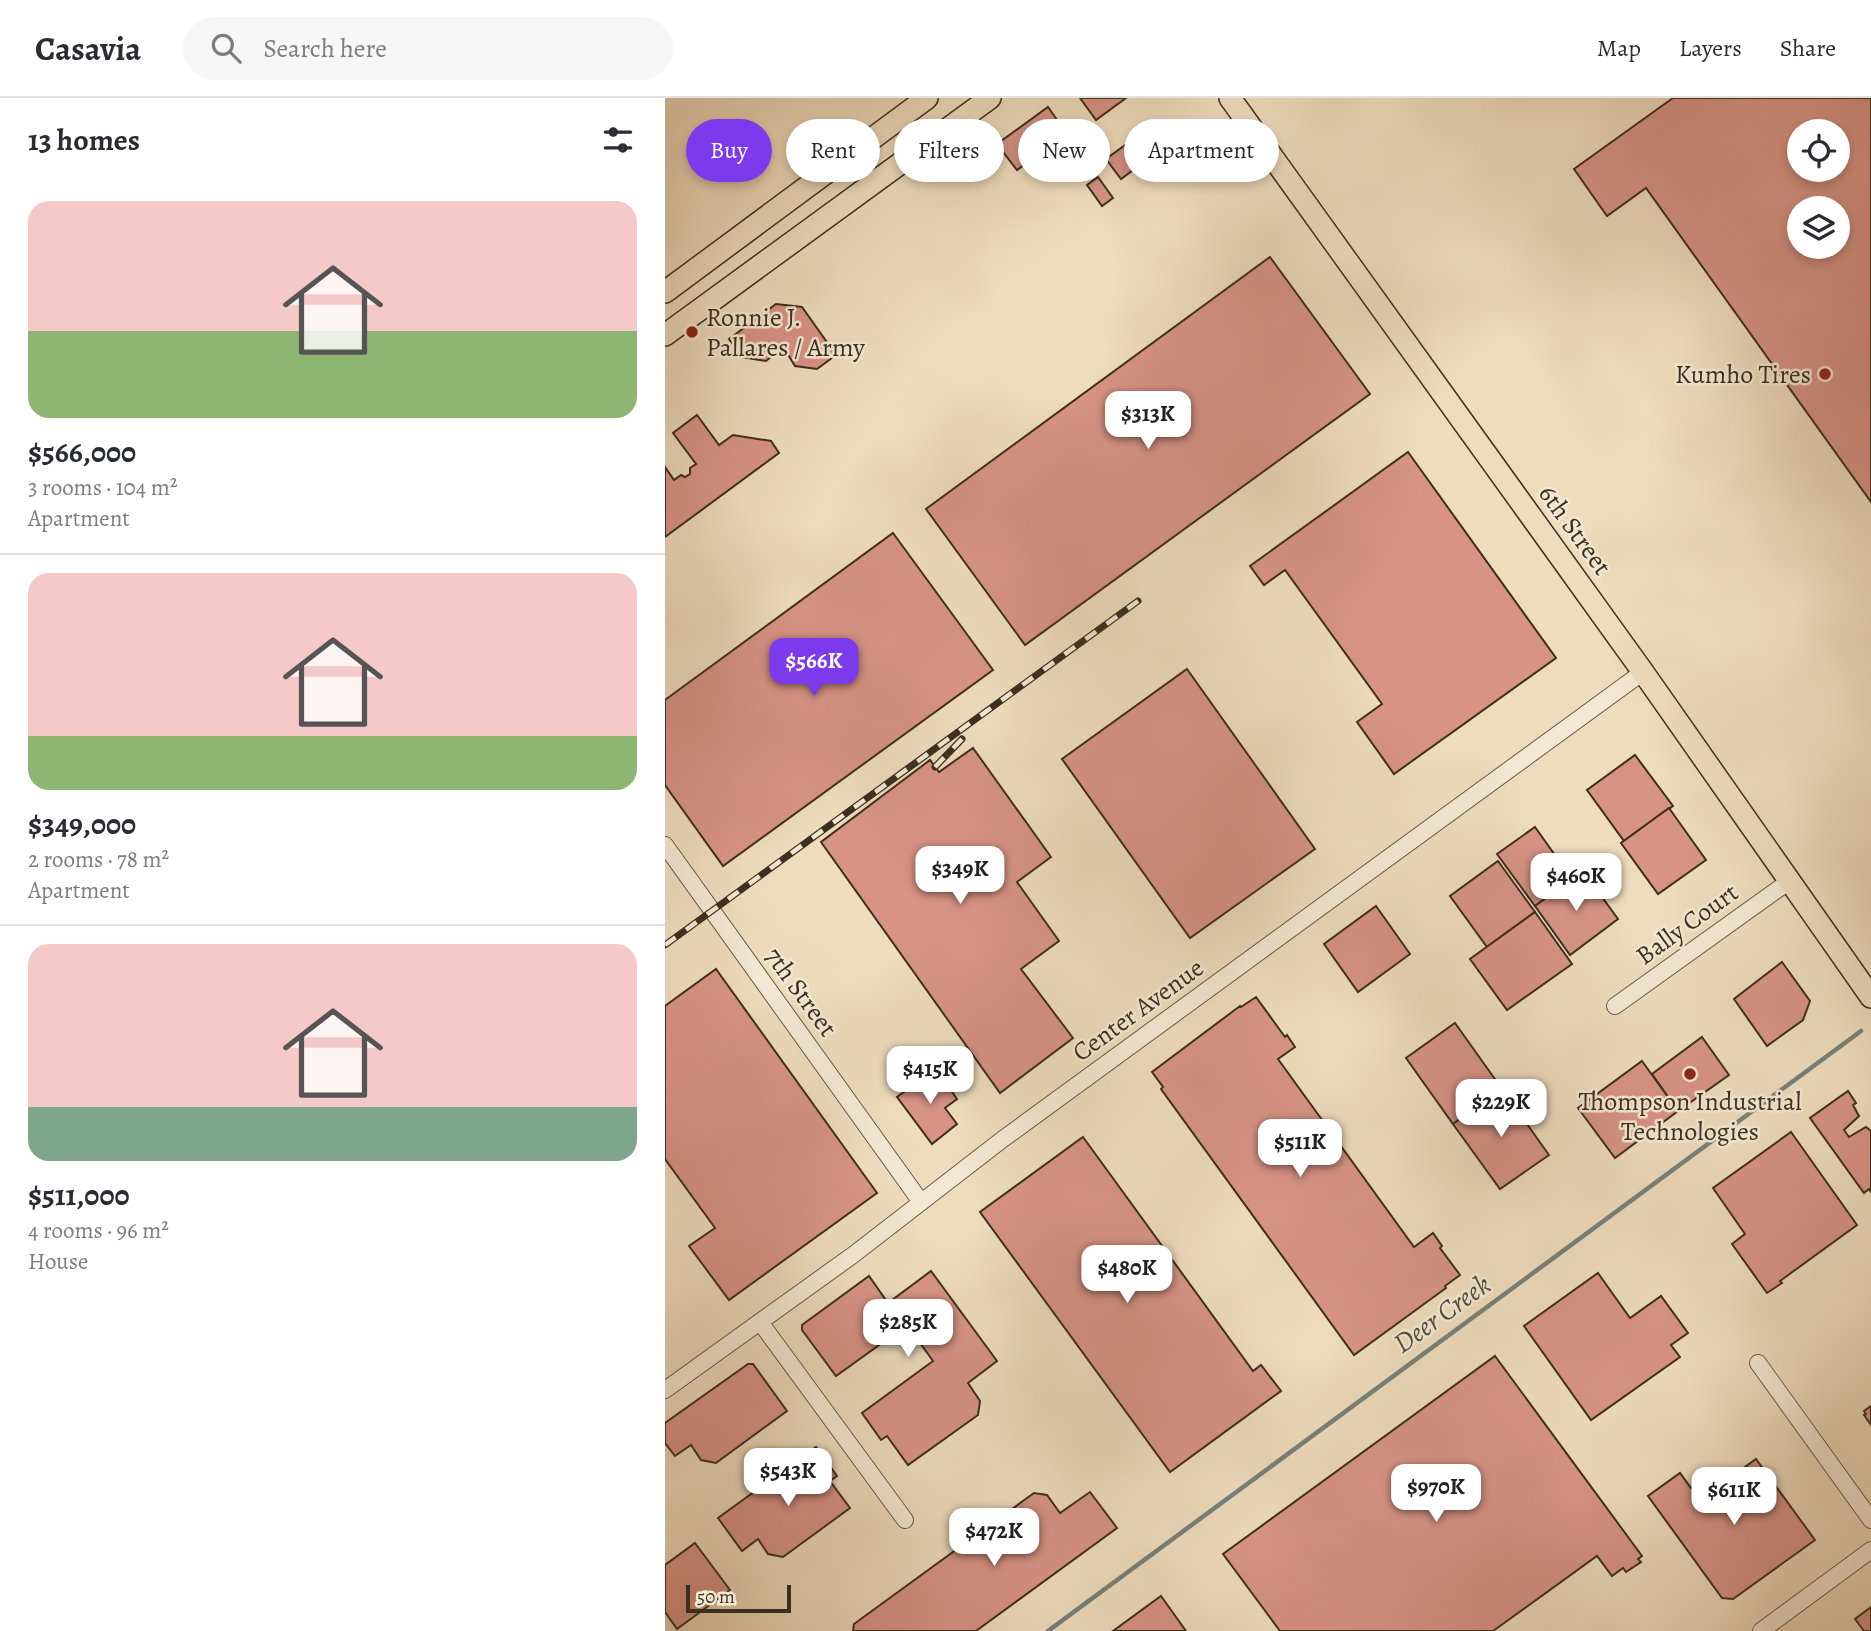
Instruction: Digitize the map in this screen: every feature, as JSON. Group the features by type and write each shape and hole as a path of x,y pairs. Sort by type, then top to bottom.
{"main road":[{"path":"665,292 927,98"},
{"path":"665,335 990,98"},
{"name":"6th Street","path":"1230,98 1643,672 1871,997"}],"street":[{"name":"Center Avenue","path":"665,1390 853,1255 1013,1132 1643,672"},
{"name":"7th Street","path":"665,845 921,1202"},
{"name":"Bally Court","path":"1615,1006 1788,882"},
{"path":"760,1322 905,1520"},
{"path":"1758,1363 1871,1520"},
{"path":"1761,1631 1871,1550"}],"building":[{"path":"1080,98 1126,98 1097,119"},
{"name":"Kumho Tires","path":"1673,98 1871,98 1871,502 1646,188 1607,216 1574,169"},
{"path":"1048,107 1056,119 1031,119"},
{"path":"1018,129 1017,170 1004,153 1004,139"},
{"path":"1124,146 1124,177 1121,179 1110,164 1110,156"},
{"path":"1091,182 1102,182 1113,198 1102,206 1087,185"},
{"path":"1270,257 1370,394 1025,645 926,509"},
{"path":"776,304 802,307 836,355 817,369 795,366 787,353 777,352 766,361 742,357 729,339"},
{"path":"697,415 719,445 733,435 771,441 779,453 665,537 665,467 674,480 681,475 685,477 690,474 690,468 696,464 673,433"},
{"path":"1408,452 1556,658 1394,774 1357,722 1382,704 1285,570 1264,585 1250,566"},
{"path":"893,533 993,670 723,866 665,785 665,700"},
{"path":"1187,669 1315,849 1190,938 1062,759"},
{"path":"973,748 1051,857 1017,882 1059,941 1021,969 1073,1038 1000,1093 821,842 930,760 939,772"},
{"path":"1635,755 1673,806 1624,841 1587,790"},
{"path":"1669,808 1706,860 1658,894 1621,843"},
{"path":"1535,827 1572,879 1535,906 1497,854"},
{"path":"1498,861 1535,912 1487,947 1450,896"},
{"path":"1583,871 1618,919 1570,955 1535,906"},
{"path":"1376,906 1410,954 1358,992 1324,944"},
{"path":"1535,912 1572,964 1507,1010 1470,959"},
{"path":"1782,962 1810,1001 1803,1020 1767,1046 1734,999"},
{"path":"716,969 877,1193 729,1300 689,1246 715,1228 665,1159 665,1006"},
{"path":"1256,997 1295,1047 1278,1059 1414,1247 1433,1233 1442,1246 1440,1248 1460,1275 1354,1355 1161,1089 1163,1087 1152,1072"},
{"path":"1455,1023 1502,1089 1453,1124 1406,1058"},
{"name":"Thompson Industrial Technologies","path":"1702,1037 1729,1075 1678,1111 1652,1074"},
{"path":"1642,1061 1678,1111 1615,1158 1578,1108"},
{"path":"936,1069 957,1099 945,1108 957,1124 932,1144 897,1097"},
{"path":"1502,1089 1549,1155 1500,1189 1453,1124"},
{"path":"1848,1091 1856,1103 1853,1105 1859,1116 1844,1130 1849,1137 1866,1127 1871,1131 1871,1192 1869,1189 1864,1193 1810,1118"},
{"path":"1791,1132 1857,1225 1767,1293 1732,1244 1745,1234 1713,1188"},
{"path":"1083,1137 1253,1371 1261,1365 1281,1391 1170,1472 980,1212"},
{"path":"931,1271 997,1361 968,1383 980,1401 978,1415 908,1465 887,1436 881,1440 862,1413 933,1361 907,1325 836,1376 802,1330 802,1325 869,1276 888,1303"},
{"path":"1598,1273 1630,1318 1661,1296 1688,1333 1671,1345 1680,1357 1591,1420 1524,1326"},
{"path":"1495,1356 1642,1556 1638,1559 1641,1562 1626,1572 1623,1568 1612,1576 1597,1556 1493,1631 1280,1631 1223,1554"},
{"path":"748,1364 753,1364 787,1411 716,1463 701,1460 691,1445 675,1456 665,1443 665,1423"},
{"path":"1871,1406 1871,1425 1864,1411"},
{"path":"816,1447 837,1476 830,1481 850,1508 783,1557 768,1554 758,1539 742,1551 718,1518"},
{"path":"1756,1459 1815,1540 1733,1599 1722,1598 1648,1496 1680,1473 1691,1488 1699,1482 1708,1494"},
{"path":"1090,1492 1117,1528 976,1631 853,1631 854,1624 1034,1493 1047,1495 1060,1513"},
{"path":"695,1543 730,1590 677,1629 665,1612 665,1565"},
{"path":"1161,1596 1186,1631 1113,1631"},
{"path":"1871,1607 1871,1631 1864,1631 1855,1619"}],"waterway":[{"name":"Deer Creek","path":"1048,1631 1861,1031"}],"railway":[{"path":"665,945 1138,601"},
{"path":"935,767 962,739"}],"place":[{"name":"Ronnie J. Pallares / Army","path":"692,332"},
{"name":"Kumho Tires","path":"1825,374"},
{"name":"Thompson Industrial Technologies","path":"1690,1074"}]}
